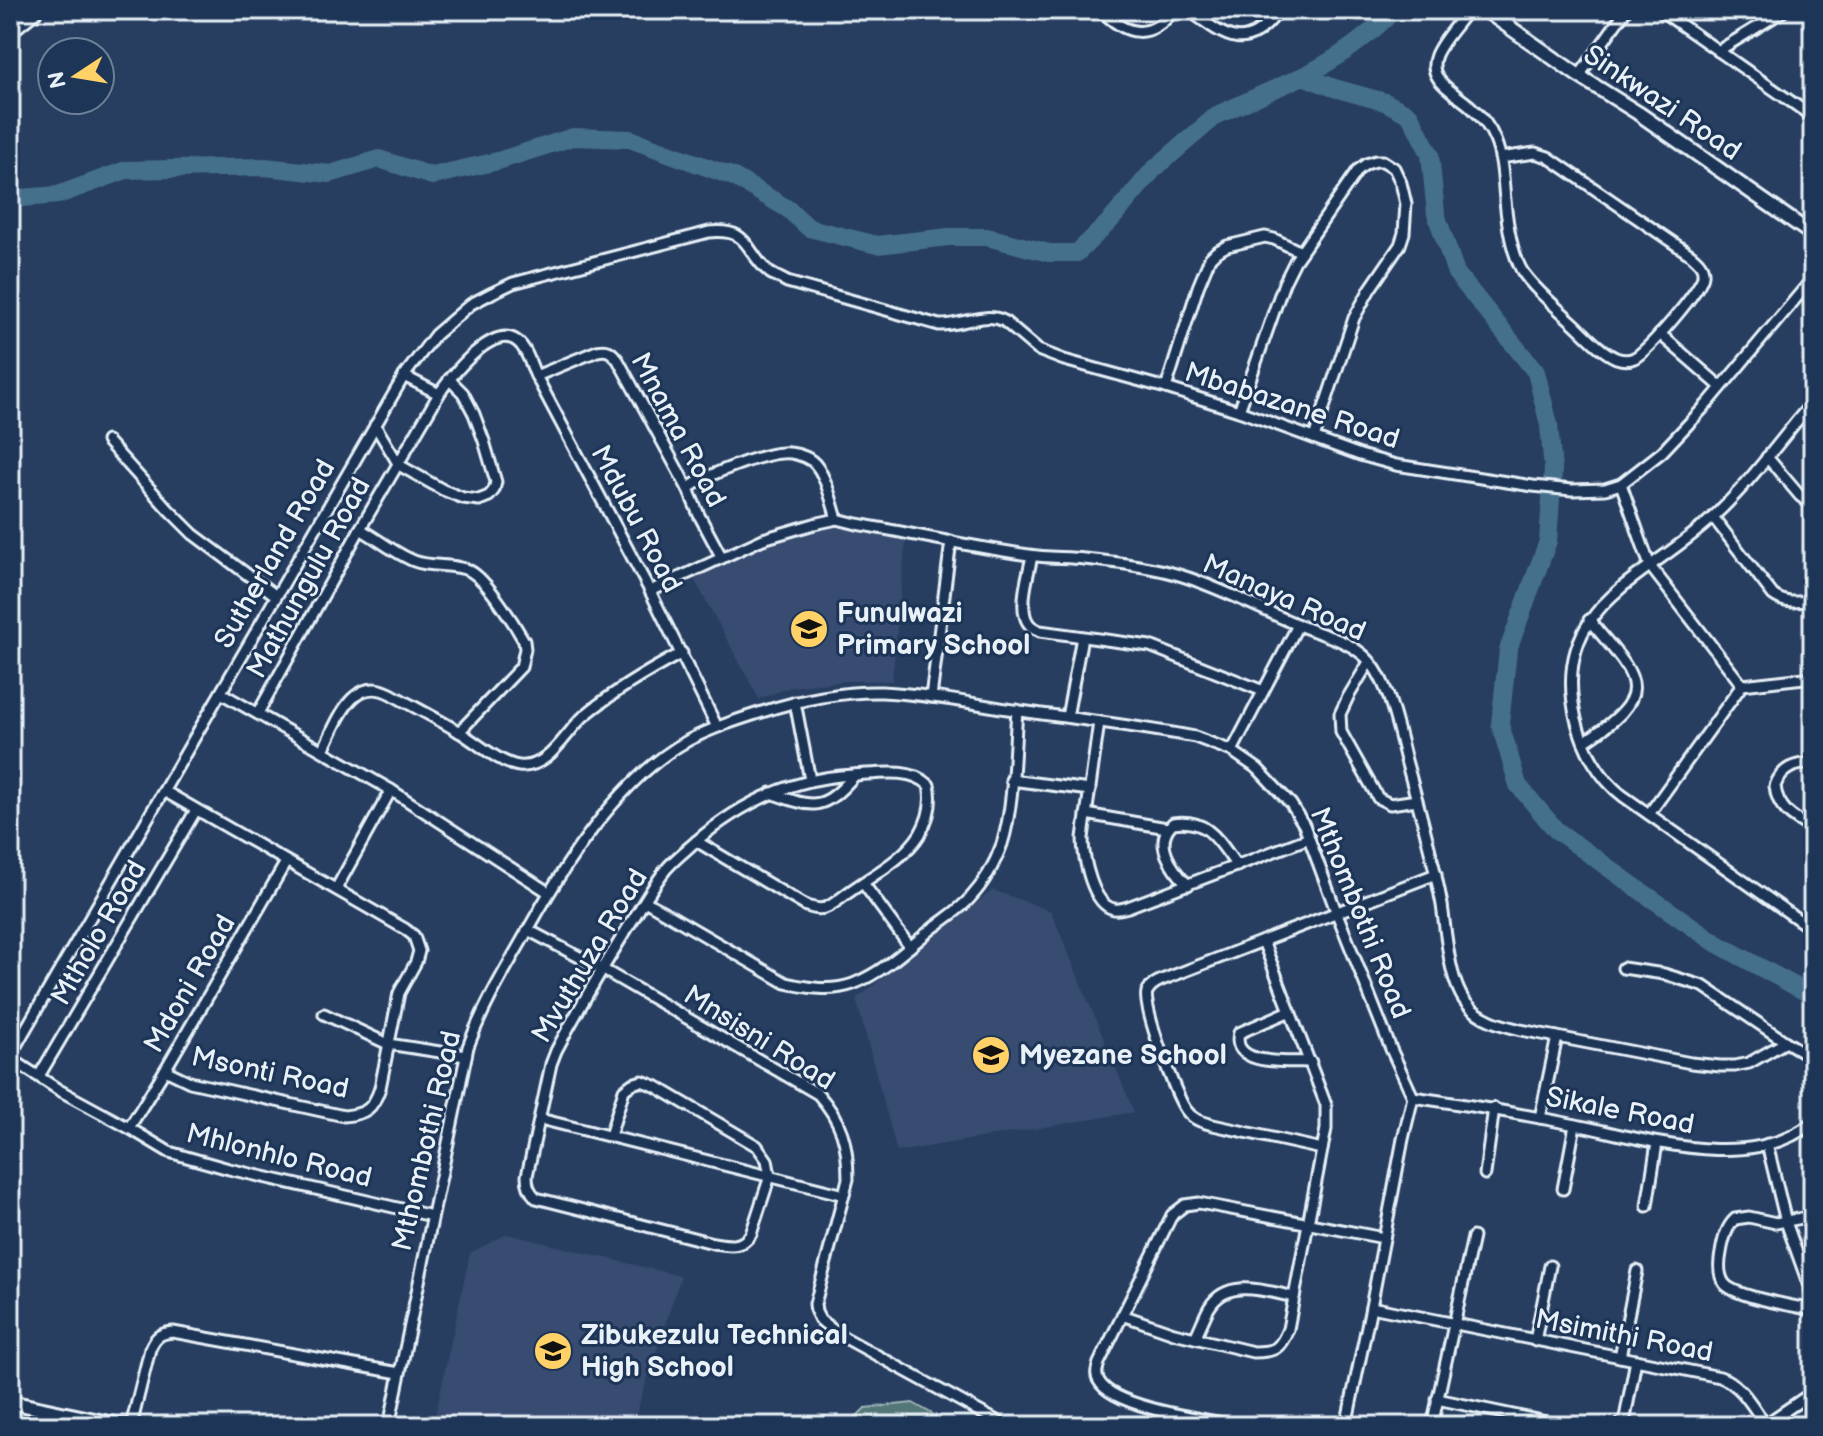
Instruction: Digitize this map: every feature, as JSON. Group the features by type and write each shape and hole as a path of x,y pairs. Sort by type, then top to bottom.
{"main road":[{"path":"10,30 35,10"}],"street":[{"path":"1101,10 1124,29 1137,32 1158,26 1174,10"},
{"path":"1189,10 1234,39 1259,32 1279,10"},
{"path":"1468,10 1438,50 1434,65 1439,81 1473,108 1491,132 1500,158 1506,217 1521,269 1613,357 1629,360 1636,357 1698,289 1704,274 1700,263 1548,157 1535,153 1500,158"},
{"name":"Sinkwazi Road","path":"1485,10 1812,234"},
{"path":"1579,76 1626,10"},
{"path":"1660,10 1813,117"},
{"path":"1718,51 1785,10"},
{"path":"1239,411 1284,283 1301,252 1358,170 1366,164 1383,161 1398,174 1406,204 1404,233 1400,245 1354,318 1314,438"},
{"name":"Mbabazane Road","path":"709,232 735,234 746,242 758,261 787,282 939,325 950,326 990,316 998,317 1038,350 1064,360 1239,411 1360,455 1396,465 1572,490 1605,489 1621,484 1662,452 1811,282"},
{"name":"Sutherland Road","path":"10,1057 375,425 404,376 435,335 471,304 513,283 709,232"},
{"path":"1811,282 1812,234"},
{"path":"1166,388 1210,258 1227,246 1265,237 1301,252"},
{"path":"1660,334 1721,387"},
{"name":"Mdubu Road","path":"509,338 520,343 682,653 717,727"},
{"name":"Mathungulu Road","path":"258,713 360,529 449,379 480,348 509,338"},
{"name":"Mnama Road","path":"536,376 597,351 607,349 612,352 688,489 722,558"},
{"path":"404,376 439,394"},
{"name":"Mathungulu Road","path":"399,465 463,498 479,500 494,490 496,482 474,414 463,393 449,379"},
{"path":"1813,404 1713,517 1607,599 1589,620 1580,638 1571,683 1572,702 1584,742 1608,783 1813,930"},
{"path":"375,425 399,465"},
{"path":"107,441 193,534 275,595"},
{"path":"688,489 717,472 778,453 790,453 812,461 821,471 837,519"},
{"path":"1767,457 1800,496 1813,506"},
{"path":"1621,484 1650,566 1742,685"},
{"path":"1713,517 1773,595 1787,602 1813,600"},
{"name":"Manaya Road","path":"650,591 763,539 837,519 1032,556 1150,568 1179,575 1242,599 1346,643 1364,655 1375,668 1383,685 1417,800 1436,874 1459,990 1481,1016 1496,1024 1557,1037 1720,1066 1749,1063 1786,1042"},
{"path":"360,529 413,561 473,573 485,584 524,641 521,667 459,732"},
{"path":"931,697 951,541"},
{"path":"1032,556 1024,612 1027,623 1040,631 1150,646 1263,691"},
{"path":"1584,742 1625,710 1635,686 1631,671 1589,620"},
{"path":"1232,751 1298,625"},
{"path":"1067,717 1082,637"},
{"path":"323,750 353,696 372,689 386,691 508,763 533,765 544,760 583,718 607,698 682,653"},
{"path":"1369,662 1340,714 1341,732 1378,798 1390,804 1417,800"},
{"path":"1649,814 1742,685 1813,677"},
{"name":"Mthombothi Road","path":"389,1426 466,1056 487,1000 548,892 610,809 663,757 717,727 795,702 880,692 1195,737 1232,751 1258,769 1291,804 1309,838 1391,1049 1413,1097"},
{"path":"221,693 391,790 548,892"},
{"path":"795,702 810,780"},
{"path":"645,901 786,983 807,988 828,988 851,985 880,971 969,900 994,864 1008,819 1017,710"},
{"path":"1099,722 1083,838 1091,881 1112,909 1128,907 1309,838"},
{"path":"1813,763 1791,766 1778,778 1775,786 1779,803 1788,814 1813,829"},
{"name":"Mvuthuza Road","path":"770,1176 751,1234 746,1242 734,1246 536,1198 527,1184 556,1051 645,901 667,869 696,841 742,808 771,793 810,780 878,773 915,776 929,785 931,794 931,806 919,835 910,847 863,883"},
{"path":"771,793 806,805 817,805 840,792 855,775"},
{"path":"1011,780 1090,790"},
{"path":"336,889 391,790"},
{"name":"Msonti Road","path":"164,791 405,929 418,943 419,951 399,993 376,1100 358,1115 344,1116 190,1082 165,1070"},
{"name":"Mtholo Road","path":"39,1076 196,810"},
{"path":"1086,814 1167,828"},
{"path":"1188,885 1168,860 1163,839 1167,828 1173,823 1194,822 1203,826 1237,866"},
{"path":"696,841 811,908 830,906 863,883 910,947"},
{"name":"Mdoni Road","path":"129,1128 286,862"},
{"path":"1322,1149 1193,1118 1181,1103 1149,1016 1146,994 1156,983 1436,874"},
{"name":"Mnsisni Road","path":"528,930 602,969 818,1094 832,1110 848,1158 848,1179 815,1304 820,1320 838,1334 1006,1426"},
{"path":"1122,1315 1163,1330 1253,1352 1264,1352 1283,1343 1326,1129 1326,1105 1263,941"},
{"path":"1623,968 1664,974 1703,986 1813,1058"},
{"path":"1290,1011 1239,1033 1239,1046 1245,1054 1256,1058 1311,1062"},
{"path":"324,1014 388,1044 466,1056"},
{"path":"1540,1118 1557,1037"},
{"name":"Mhlonhlo Road","path":"10,1057 59,1090 169,1152 432,1216"},
{"path":"610,1136 624,1090 642,1081 752,1142 764,1155 770,1176"},
{"path":"1346,1426 1413,1097"},
{"name":"Sikale Road","path":"1413,1097 1494,1108 1657,1143 1712,1151 1767,1144 1813,1122"},
{"path":"1485,1174 1494,1108"},
{"path":"540,1119 844,1195"},
{"path":"1563,1189 1575,1125"},
{"path":"1647,1206 1657,1143"},
{"path":"1767,1144 1786,1222 1813,1297"},
{"path":"1240,1426 1121,1399 1104,1388 1096,1374 1172,1215 1185,1205 1199,1203 1384,1238"},
{"path":"1813,1216 1786,1222 1741,1217 1732,1221 1718,1266 1729,1289 1813,1310"},
{"path":"1432,1426 1473,1237"},
{"path":"1535,1341 1550,1266"},
{"path":"1620,1357 1637,1271"},
{"path":"1195,1338 1211,1305 1220,1296 1235,1289 1252,1288 1294,1297"},
{"name":"Msimithi Road","path":"1371,1307 1720,1377 1731,1381 1744,1395 1764,1425"},
{"path":"131,1426 153,1340 164,1332 399,1373"},
{"path":"1618,1426 1625,1418 1636,1360"},
{"path":"1764,1425 1813,1392"},
{"path":"1437,1399 1565,1426"},
{"path":"10,1402 123,1426"},
{"path":"1509,1426 1510,1414"}],"shaded area":[{"name":"Funulwazi Primary School","path":"829,525 906,539 892,681 846,681 791,687 759,699 693,577 772,544"},
{"name":"Myezane School","path":"993,890 1051,911 1134,1112 897,1152 856,999"},
{"name":"Zibukezulu Technical High School","path":"507,1234 681,1276 632,1426 433,1426 470,1253"}],"green space":[{"path":"913,1403 954,1426 847,1426 865,1408"}],"waterway":[{"path":"1303,76 1347,50 1386,18"},
{"path":"10,199 58,195 126,170 265,167 330,174 379,159 432,176 498,161 573,137 630,139 734,177 788,209 809,228 877,245 949,237 987,237 1049,253 1077,253 1111,220 1153,170 1217,115 1303,76 1385,102 1410,115 1430,154 1436,214 1456,273 1536,372 1549,425 1553,470 1548,541 1508,650 1500,724 1518,785 1556,830 1635,887 1716,943 1813,996"}],"place":[{"name":"Funulwazi Primary School","path":"809,629"},
{"name":"Myezane School","path":"991,1055"},
{"name":"Zibukezulu Technical High School","path":"553,1351"}]}
